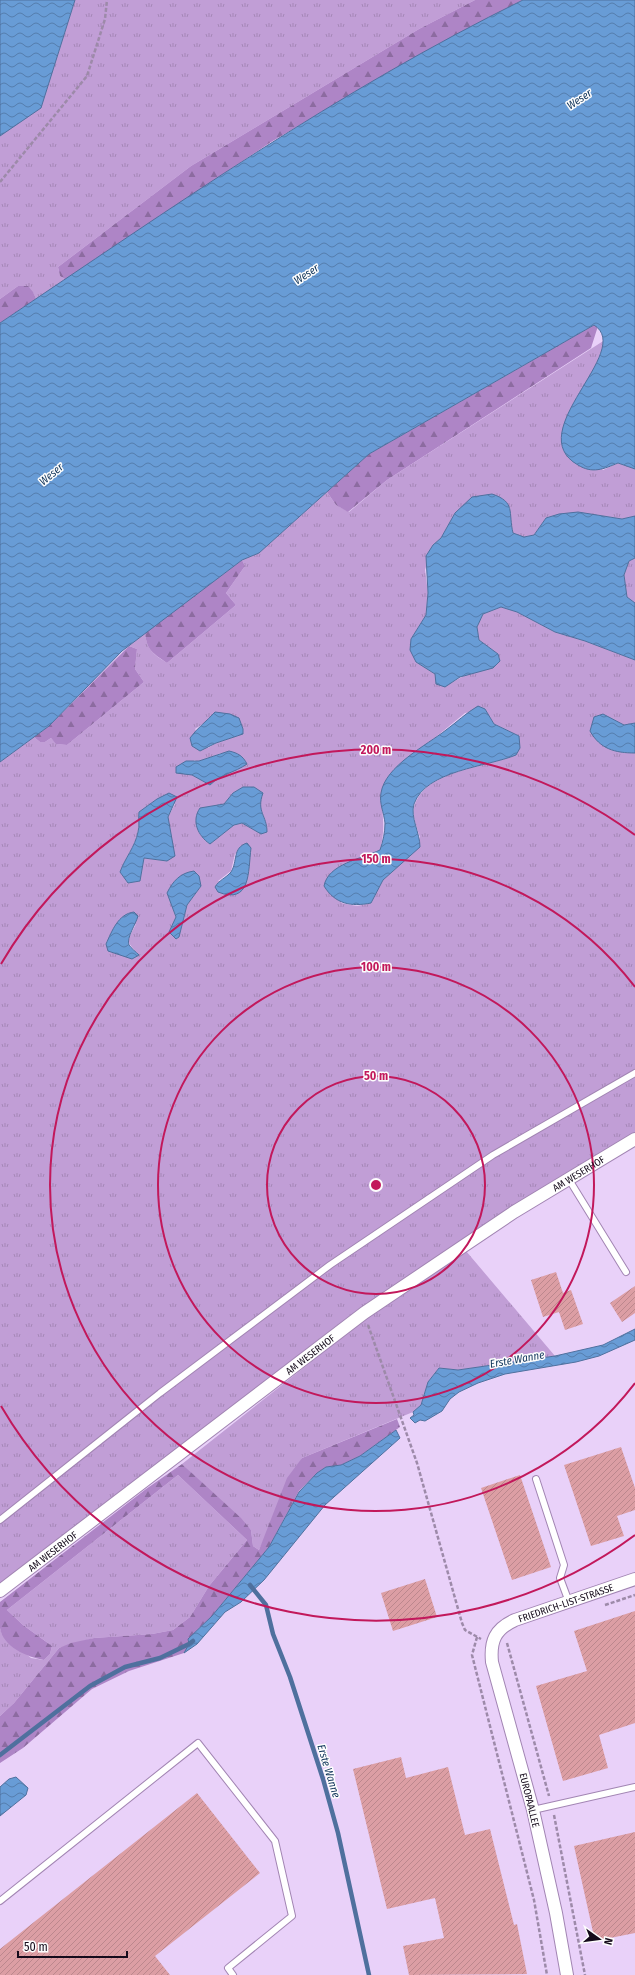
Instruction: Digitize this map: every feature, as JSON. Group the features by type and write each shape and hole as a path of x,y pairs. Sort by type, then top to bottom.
{"street":[{"name":"AM WESERHOF","path":"0,1591 364,1313 514,1212 568,1178 635,1139"},
{"name":"FRIEDRICH-LIST-STRASSE","path":"502,1633 515,1620 635,1579"},
{"path":"491,1645 502,1633"},
{"name":"EUROPAALLEE","path":"491,1645 492,1662 533,1810 556,1914 567,1975"}],"lane":[{"path":"0,1520 160,1393 330,1265 493,1155 635,1073"},
{"path":"568,1178 626,1272"},
{"path":"536,1479 564,1565 560,1578 569,1602"},
{"path":"0,1902 198,1742 275,1841 292,1916 228,1968 233,1975"},
{"path":"533,1810 635,1786"}],"path":[{"path":"0,182 87,76 105,19 107,0"},
{"path":"364,1313 417,1463 462,1623 465,1630 491,1645"},
{"path":"599,1607 635,1595"},
{"path":"502,1633 552,1805 585,1975"},
{"path":"477,1637 472,1655 534,1900 547,1975"}],"green space":[{"path":"75,0 475,0 419,29 191,166 58,267 60,276 66,280 36,299 33,293 18,286 0,299 0,136 57,57"},
{"path":"475,0 523,0 407,62 271,142 66,280 60,276 58,267 191,166 419,29"},
{"path":"18,286 28,286 36,299 0,323 0,299"},
{"path":"594,325 598,326 591,348 387,480 348,512 336,505 327,492 369,454"},
{"path":"611,336 615,352 611,366 565,433 603,470 618,463 635,469 635,516 622,519 597,515 546,518 534,535 524,537 513,533 510,519 510,507 455,513 441,538 433,545 425,570 428,593 426,615 411,639 416,662 435,674 445,687 465,676 500,661 498,654 479,640 477,627 483,614 501,607 517,612 555,632 585,641 635,660 635,723 624,725 622,753 635,753 635,1133 357,1310 0,1585 0,762 34,737 40,742 45,742 51,738 57,744 67,745 144,682 135,669 137,649 129,646 145,633 149,648 167,663 236,605 226,593 245,566 242,560 259,553 327,492 336,505 349,512 387,480","holes":["485,709 494,724 519,736 516,755 459,771 432,783 422,792 414,808 415,821 420,837 413,853 383,880 371,903 357,906 341,903 358,860 380,850 383,828 381,792 431,741 465,713","215,712 243,734 216,743 208,748 195,729 207,721","221,753 239,769 226,773 210,785 192,775 194,760 199,762","243,787 259,804 267,827 261,834 242,823 234,825 210,844 205,841 199,833 198,819 200,808 224,804 233,793","157,799 175,804 168,817 166,861 144,858 140,881 128,883 120,872 137,837 139,812","251,848 245,885 218,881 231,871 235,854","201,886 187,905 179,937 176,939 169,932 176,917 173,909","136,924 129,941 131,946 139,955 106,944"]},
{"path":"635,558 635,603 627,597 624,575 629,561"},
{"path":"242,560 245,566 226,593 236,605 167,663 154,654 147,644 145,633"},
{"path":"129,646 137,649 135,669 144,682 67,745 56,744 51,738 45,742 40,742 34,737 49,726"},
{"path":"466,1251 555,1356 458,1370 439,1368 428,1382 421,1405 413,1412 302,1458 259,1550 253,1546 251,1530 182,1464 363,1321"},
{"path":"397,1419 400,1427 360,1456 341,1465 326,1467 317,1473 299,1491 269,1547 212,1616 188,1639 189,1644 184,1653 129,1671 92,1689 23,1748 0,1763 0,1716 14,1703 59,1648 71,1643 94,1638 152,1634 173,1630 190,1617 209,1586 247,1540 178,1475 7,1610 23,1625 52,1646 50,1654 44,1660 23,1654 6,1641 0,1628 0,1602 146,1489 182,1464 241,1518 251,1530 253,1546 259,1550 287,1478 302,1458"},
{"path":"178,1475 247,1540 209,1586 190,1617 173,1630 152,1634 94,1638 59,1648 14,1703 0,1716 0,1628 2,1634 31,1658 44,1660 50,1654 52,1646 23,1625 7,1610"}],"water":[{"path":"0,0 75,0 41,108 0,136"},
{"name":"Weser","path":"523,0 635,0 635,469 618,463 598,470 583,468 564,451 562,433 568,413 592,372 601,353 603,337 594,325 369,454 259,553 242,560 122,651 49,726 0,762 0,323 256,152 388,72"},
{"path":"492,494 500,497 508,504 513,533 524,537 534,535 546,518 559,514 578,512 622,519 635,516 635,558 629,561 624,575 627,597 635,603 635,660 585,641 555,632 517,612 501,607 483,614 477,627 479,640 498,654 500,661 493,668 460,677 445,687 436,684 435,674 416,662 410,650 411,639 426,615 428,593 426,556 433,545 441,538 455,513 472,497"},
{"path":"478,706 485,709 494,724 519,736 520,748 516,755 459,771 431,784 421,793 414,804 413,809 420,847 383,880 371,903 357,905 350,904 344,903 333,897 324,886 332,872 346,863 380,850 385,830 381,793 384,783 390,774 398,765 418,749"},
{"path":"215,712 230,714 239,718 243,729 243,734 216,743 200,751 192,746 190,738"},
{"path":"603,714 624,725 635,723 635,753 615,751 598,742 590,731 594,717"},
{"path":"229,751 240,755 247,764 219,778 210,785 192,775 176,773 176,767 186,761 199,761"},
{"path":"243,787 254,787 263,793 261,799 261,809 267,826 267,832 261,834 242,823 234,825 210,844 199,833 196,823 197,813 200,808 224,804 233,793"},
{"path":"169,793 177,797 168,817 175,856 167,861 144,858 140,881 128,883 120,872 137,837 139,812 157,799"},
{"path":"247,843 251,848 246,884 237,894 229,895 218,892 215,887 231,872 237,851 242,845"},
{"path":"194,871 199,876 201,886 187,905 179,937 176,939 169,932 176,917 167,893 178,878"},
{"path":"134,912 138,916 128,942 139,955 132,959 108,951 106,944 116,924 128,913"},
{"path":"635,1329 635,1340 599,1356 576,1362 505,1374 478,1383 459,1392 450,1399 442,1411 425,1421 420,1420 415,1423 410,1418 414,1415 413,1412 421,1405 428,1382 439,1368 458,1370 555,1356 603,1345"},
{"path":"396,1430 400,1438 325,1505 264,1580 241,1602 225,1612 197,1644 184,1653 189,1644 188,1639 212,1616 269,1547 299,1492 317,1473 326,1467 341,1465 360,1456"},
{"path":"16,1777 28,1788 26,1795 0,1816 0,1787 9,1779"}],"building":[{"path":"556,1272 563,1293 571,1290 583,1324 565,1330 559,1312 543,1317 531,1280"},
{"path":"635,1286 635,1313 622,1322 610,1303"},
{"path":"621,1447 635,1488 635,1510 617,1516 624,1536 591,1546 564,1465"},
{"path":"520,1475 551,1567 512,1580 481,1488"},
{"path":"425,1579 437,1617 393,1631 381,1593"},
{"path":"635,1611 635,1723 599,1735 608,1768 563,1781 536,1686 587,1671 574,1631"},
{"path":"401,1757 406,1778 448,1767 465,1835 490,1829 514,1925 517,1924 527,1974 409,1975 403,1946 444,1938 435,1898 387,1909 353,1769"},
{"path":"197,1793 260,1873 155,1956 170,1975 0,1975 0,1949"},
{"path":"635,1832 635,1933 595,1941 574,1846"}],"waterway":[{"name":"Erste Wanne","path":"250,1585 266,1605 273,1634 290,1677 323,1779 338,1833 369,1975"},
{"name":"Erste Wanne","path":"0,1755 90,1686 125,1667 160,1658 193,1641"}]}
